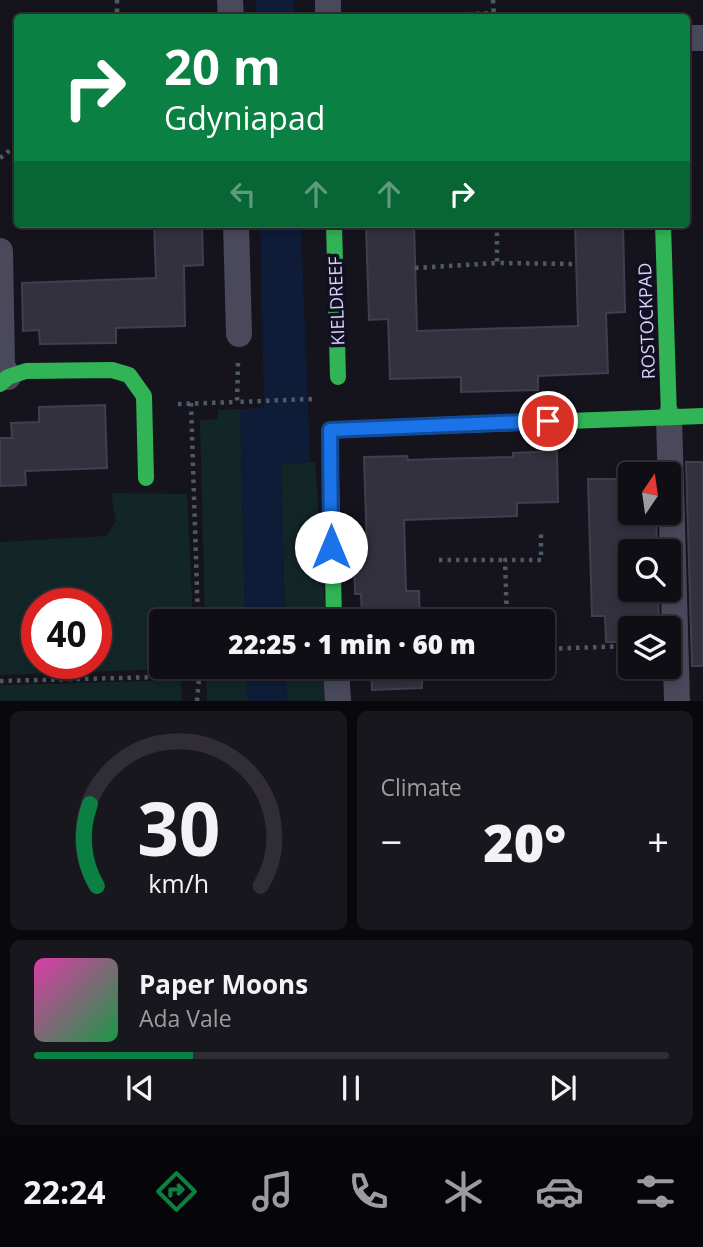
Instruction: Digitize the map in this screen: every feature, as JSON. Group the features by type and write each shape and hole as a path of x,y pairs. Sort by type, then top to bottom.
{"street":[{"path":"236,228 239,334"},
{"name":"KIELDREEF","path":"334,228 338,377"},
{"name":"ROSTOCKPAD","path":"663,228 669,417"},
{"path":"0,251 4,380 26,371 121,372 136,381 145,405 146,478"},
{"path":"334,609 330,430 703,416"},
{"path":"669,417 677,701"},
{"path":"337,679 338,701"}],"path":[{"path":"0,158 14,147"},
{"path":"497,228 497,263"},
{"path":"415,268 497,263 576,264"},
{"path":"237,402 239,334"},
{"path":"145,405 314,399"},
{"path":"191,403 198,609"},
{"path":"439,560 541,560 541,533"},
{"path":"505,560 507,609"},
{"path":"555,649 618,646"},
{"path":"0,681 149,677"},
{"path":"197,701 200,679"}],"green space":[{"path":"240,409 245,609 205,609 200,420 217,419 218,410"},
{"path":"315,462 325,609 285,609 281,464"},
{"path":"111,493 187,494 192,609 149,609 149,670 112,671 112,588 21,588 21,674 0,675 0,542 106,536 116,521"},
{"path":"206,679 247,679 247,701 207,701"},
{"path":"286,679 328,679 329,701 287,701"},
{"path":"181,680 182,701 0,701 0,685"}],"water":[{"path":"256,0 294,0 295,14 256,14"},
{"path":"260,228 301,228 310,462 281,464 285,609 245,609 240,409 264,408"},
{"path":"247,679 286,679 287,701 247,701"}],"building":[{"path":"154,228 202,228 203,265 184,266 185,326 116,328 116,343 40,344 39,330 23,331 22,283 156,278"},
{"path":"366,228 414,228 417,331 578,326 575,228 623,228 625,312 606,313 608,373 538,376 538,390 461,392 461,377 390,379 388,319 369,320"},
{"path":"105,405 107,468 25,471 26,485 0,486 0,438 12,438 11,423 39,422 39,407"},
{"path":"557,451 558,502 517,503 517,516 404,520 406,591 419,591 420,609 362,609 361,594 355,594 354,551 367,551 364,457 407,456 408,460 513,457 513,453"},
{"path":"686,462 703,462 703,666 692,666"},
{"path":"588,479 618,479 618,525 656,525 657,539 618,539 618,602 658,602 659,616 618,616 618,642 606,642 605,616 592,616"},
{"path":"372,679 422,679 422,688 372,690"}],"traffic: fast":[{"path":"334,228 338,377"},
{"path":"663,228 669,417"},
{"path":"0,384 8,377 26,371 112,370 129,375 144,396 146,478"},
{"path":"334,609 330,430 703,416"}],"route":[{"path":"331,547 330,430 548,421"}]}
